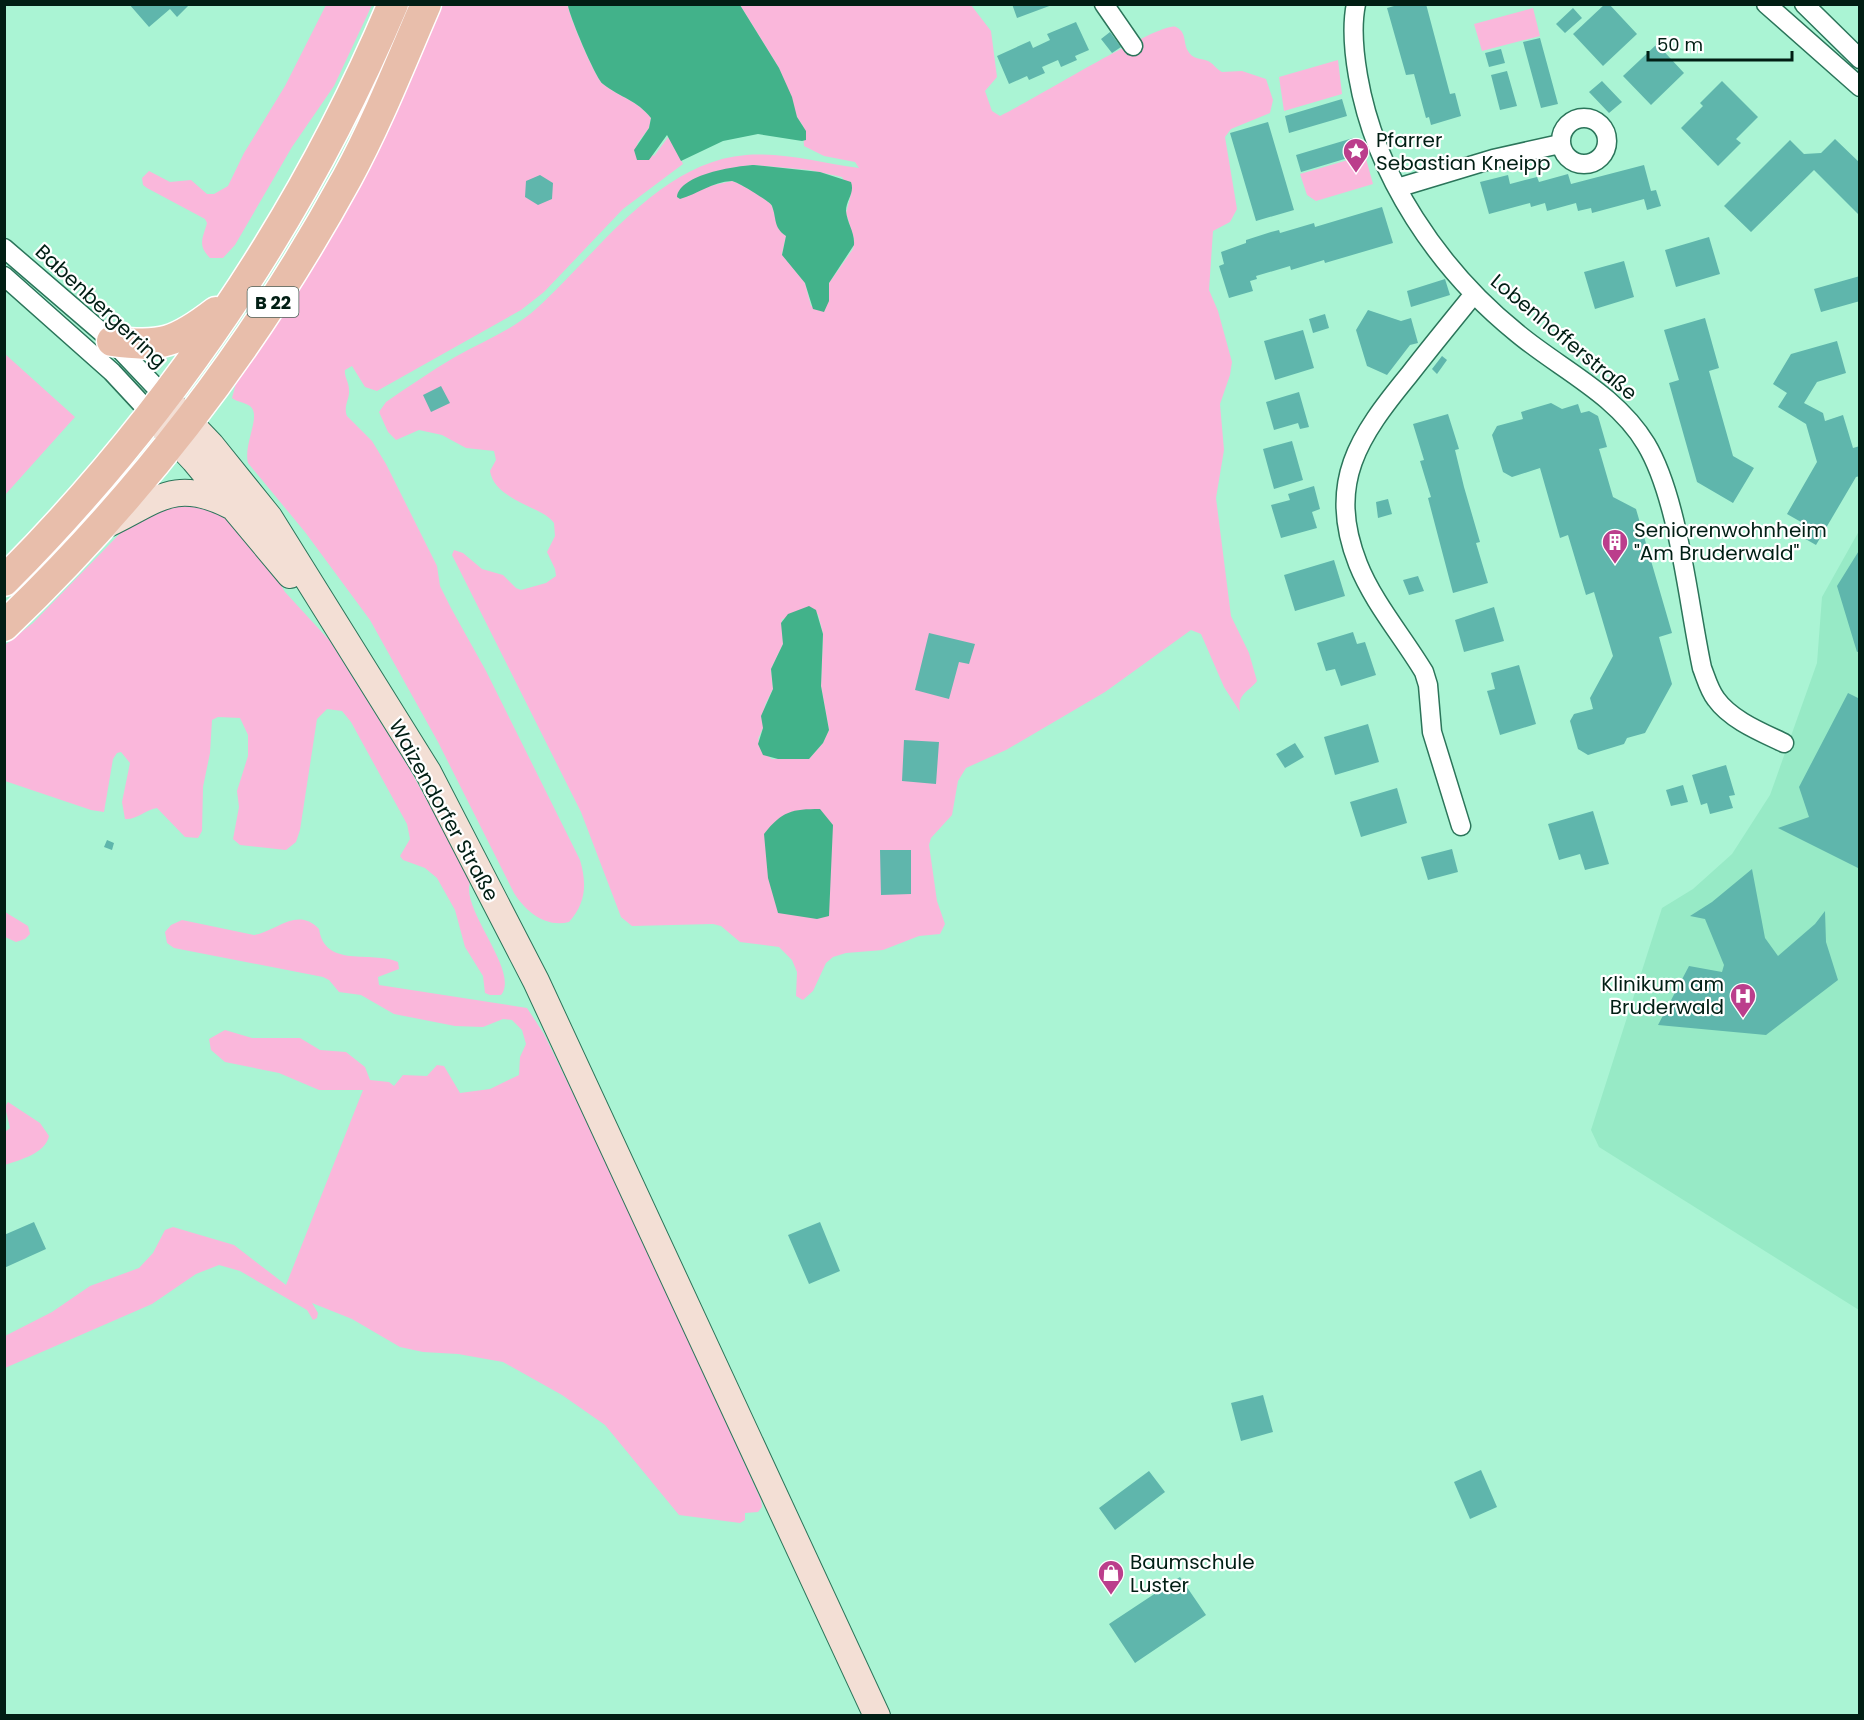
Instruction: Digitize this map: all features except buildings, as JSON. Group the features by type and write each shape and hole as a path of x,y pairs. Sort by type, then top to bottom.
{"main road":[{"name":"B 22","path":"4,581 71,508 158,406 235,297 279,228 317,161 393,4"},
{"name":"B 22","path":"4,626 97,529 182,431 289,279 348,176 426,4"},
{"path":"112,341 144,345 178,338 235,297"},
{"name":"Waizendorfer Straße","path":"158,406 269,517 428,772 536,981 877,1716"},
{"name":"Waizendorfer Straße","path":"182,431 234,507 346,642"},
{"path":"97,529 168,494 190,492 209,495 234,507"}],"street":[{"path":"1104,4 1133,46"},
{"name":"Lobenhofferstraße","path":"1356,4 1353,25 1354,52 1362,101 1377,145 1397,188 1427,236 1474,294 1518,334 1572,372 1624,415 1646,444 1660,471 1677,538 1702,668 1709,687 1723,705 1751,727 1784,743"},
{"path":"1766,4 1860,87"},
{"path":"1804,4 1860,59"},
{"path":"1397,188 1494,159 1560,144"},
{"name":"Babenbergerring","path":"4,248 112,341 158,406"},
{"name":"Babenbergerring","path":"4,276 112,372 158,406"},
{"path":"1461,826 1432,732 1428,686 1424,672 1358,564 1344,520 1346,484 1357,449 1372,420 1474,294"}],"shaded area":[{"path":"326,5 372,5 334,86 292,147 235,245 223,258 210,258 202,245 207,223 205,219 147,188 143,185 142,178 149,171 170,182 191,180 207,194 214,194 228,186 244,153 285,86"},
{"path":"441,5 568,5 577,33 599,80 640,107 651,118 649,128 637,144 654,156 669,136 683,164 623,209 544,292 521,310 377,391 365,387 352,366 345,370 349,390 347,416 372,441 386,464 437,566 440,586 486,671 580,860 584,877 584,893 579,908 569,922 552,923 537,917 514,893 438,742 370,620 305,532 248,463 253,410 250,406 232,398 236,383 314,265 377,150"},
{"path":"568,5 740,5 779,68 792,97 797,117 806,131 806,140 758,134 723,141 681,161 667,135 649,160 637,160 634,150 649,128 651,118 640,107 610,89 599,79 572,20"},
{"path":"740,5 971,5 991,31 997,77 985,91 992,111 1000,116 1146,36 1165,28 1176,27 1182,32 1186,48 1192,56 1210,62 1222,72 1242,71 1266,79 1273,100 1270,113 1231,129 1225,137 1237,209 1230,222 1213,231 1209,290 1218,311 1232,362 1220,404 1224,450 1216,498 1231,616 1249,653 1257,681 1242,697 1240,712 1224,687 1201,634 1191,630 1105,692 1006,750 966,768 958,781 952,815 931,838 929,845 937,901 945,924 940,934 919,936 883,950 846,953 833,957 826,963 813,991 803,1000 796,996 797,972 792,960 779,947 740,942 721,926 713,924 632,926 621,917 581,812 452,555 454,550 463,553 482,569 503,575 521,590 546,583 556,576 547,552 555,536 554,523 549,517 501,490 490,471 496,460 494,451 466,448 442,435 419,430 396,440 388,432 379,412 386,402 428,373 528,316 631,214 657,192 685,174 714,161 760,154 788,156 859,168 855,162 824,156 804,146 803,126 797,117 779,68","holes":["754,165 809,170 842,177 851,194 846,213 854,239 853,249 829,283 829,301 811,306 805,283 782,254 786,236 779,229 772,206 766,200 732,181 705,187 686,197 686,185 694,181 728,169","818,614 823,634 821,686 829,730 823,743 809,759 771,759 758,739 763,728 765,705 773,689 771,669 783,644 782,619"]},
{"path":"1533,8 1540,36 1482,51 1474,24"},
{"path":"1338,60 1342,94 1284,111 1279,77"},
{"path":"1365,155 1373,184 1316,201 1307,195 1300,174"},
{"path":"754,165 820,172 851,182 852,190 846,211 854,245 829,283 829,301 824,312 813,309 805,283 782,255 786,236 779,229 772,206 766,201 732,181 718,184 687,197 680,199 677,197 680,189 698,177 735,167"},
{"path":"5,354 75,417 5,495"},
{"path":"190,499 228,518 271,569 285,592 330,641 408,766 471,880 469,891 473,906 503,971 505,984 501,995 485,993 483,976 465,947 455,910 437,878 425,868 403,860 400,856 410,839 407,824 351,722 342,711 327,709 317,719 300,830 296,842 286,850 240,845 233,839 239,807 237,791 248,756 248,735 240,718 218,717 212,720 210,753 203,787 202,831 198,838 185,837 157,808 125,819 122,802 130,763 121,752 117,753 113,759 104,812 91,810 5,781 5,645 33,623 137,516"},
{"name":"Klinikum am Bruderwald","path":"1859,531 1859,1310 1599,1147 1591,1130 1662,908 1693,889 1732,854 1770,795 1817,663 1822,597"},
{"path":"809,606 816,610 823,634 821,686 829,730 823,743 809,759 778,759 763,755 758,744 763,728 761,716 773,689 771,669 783,644 781,623 788,614"},
{"path":"820,809 833,825 829,916 817,919 778,913 768,878 764,834 776,820 788,813"},
{"path":"5,912 28,926 30,934 25,939 16,942 5,937"},
{"path":"182,920 254,935 287,922 303,920 319,929 323,941 330,949 340,954 375,957 398,962 399,969 378,977 379,985 527,1008 544,1034 632,1215 761,1500 762,1507 758,1512 745,1513 745,1520 740,1523 679,1515 605,1425 562,1395 503,1362 400,1347 352,1319 312,1303 318,1313 317,1318 313,1320 307,1310 240,1271 219,1265 196,1274 152,1304 5,1368 5,1336 52,1312 90,1286 139,1268 153,1253 165,1230 173,1227 234,1245 286,1285 363,1090 319,1090 279,1073 225,1062 211,1050 209,1039 225,1030 252,1038 300,1038 320,1050 346,1052 365,1067 370,1080 389,1082 394,1086 403,1075 427,1076 437,1065 444,1066 460,1093 490,1089 519,1075 520,1057 526,1044 522,1030 512,1020 503,1019 483,1027 455,1026 394,1014 361,995 339,992 329,980 323,977 174,948 167,943 165,932 171,925"},
{"path":"8,1102 40,1123 49,1136 47,1142 37,1152 5,1165 5,1132 10,1128 5,1107"}],"place":[{"name":"Pfarrer Sebastian Kneipp","path":"1356,174"},
{"name":"Seniorenwohnheim \"Am Bruderwald\"","path":"1615,565"},
{"name":"Klinikum am Bruderwald","path":"1743,1019"},
{"name":"Baumschule Luster","path":"1111,1596"}]}
